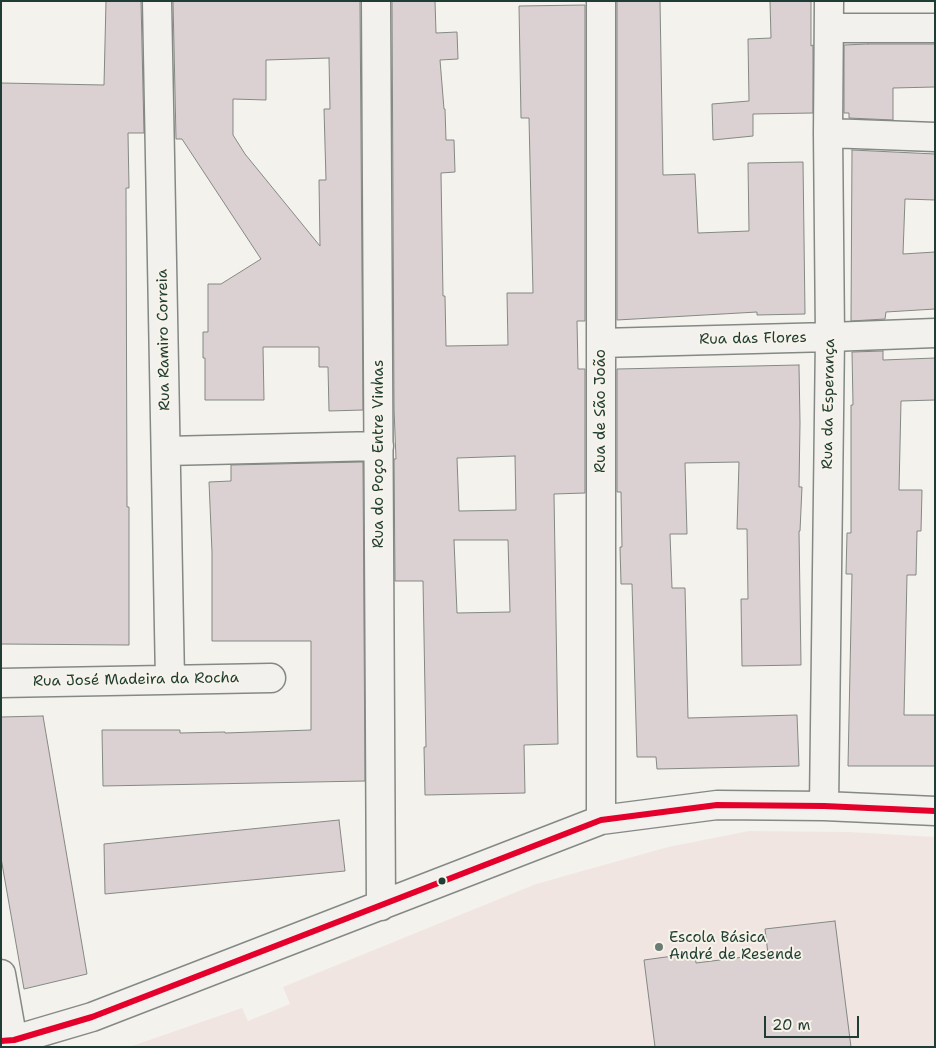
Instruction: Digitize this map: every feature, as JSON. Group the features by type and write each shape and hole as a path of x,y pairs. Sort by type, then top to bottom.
{"street":[{"name":"Rua Ramiro Correia","path":"157,1 170,680"},
{"name":"Rua do Poço Entre Vinhas","path":"376,1 381,906"},
{"name":"Rua de São João","path":"601,1 601,820"},
{"name":"Rua da Esperança","path":"824,806 830,337 828,133 830,1"},
{"path":"829,28 935,28"},
{"path":"828,133 935,138"},
{"name":"Rua das Flores","path":"601,343 830,337 935,332"},
{"path":"166,451 379,446"},
{"name":"Rua José Madeira da Rocha","path":"1,683 271,678"},
{"path":"1,974 10,1043 92,1017 601,820 717,805 824,806 935,811"}],"shaded area":[{"name":"Escola Básica André de Resende","path":"749,831 850,832 935,837 935,1047 129,1047 242,1008 248,1021 290,1004 283,987 536,884 668,847"}],"building":[{"path":"106,1 141,1 144,133 128,133 129,188 126,188 129,645 1,644 1,83 104,85"},
{"path":"173,1 360,1 363,410 329,411 328,367 319,367 319,347 263,347 264,400 205,400 203,332 208,332 208,284 221,284 261,259 182,139 176,139","holes":["329,58 330,109 324,109 326,180 319,180 320,246 245,154 233,135 233,99 266,100 266,60"]},
{"path":"392,1 435,1 436,33 457,32 458,59 440,60 446,140 454,140 455,172 441,173 443,296 445,296 446,346 508,345 507,293 533,293 529,118 521,118 519,6 585,5 585,321 577,321 578,369 585,369 585,493 554,494 558,744 524,745 525,793 425,795 423,581 395,581 394,459 396,459 394,409","holes":["515,456 516,510 459,511 457,458","454,540 508,540 510,612 457,613"]},
{"path":"617,1 660,1 663,175 695,174 698,233 749,231 748,163 803,162 805,314 757,315 757,312 617,320"},
{"path":"770,1 811,1 813,113 753,114 753,136 713,140 712,104 749,101 748,39 771,38"},
{"path":"935,44 935,87 893,88 893,120 849,118 849,113 844,113 844,45"},
{"path":"852,150 935,154 935,200 905,199 903,254 935,252 935,309 886,312 885,319 851,321"},
{"path":"883,351 883,360 935,358 935,400 901,401 899,490 922,490 921,531 917,531 916,575 907,575 904,715 935,715 935,766 848,766 852,574 846,574 847,533 851,533 852,352"},
{"path":"799,365 799,487 802,487 799,531 801,665 742,666 741,599 748,599 747,529 737,529 739,462 685,463 687,534 670,534 672,588 685,588 688,718 797,715 799,766 657,769 656,757 637,757 632,584 621,584 621,492 617,492 617,369"},
{"path":"363,462 365,781 103,786 102,730 180,730 180,733 225,733 311,730 311,641 212,641 212,552 209,482 231,481 231,465"},
{"path":"43,716 87,974 24,989 1,858 1,717"},
{"path":"339,820 345,871 105,894 104,844"},
{"path":"835,921 851,1047 655,1047 644,960 695,953 696,963 768,954 765,929"}],"transit line":[{"path":"1,1041 14,1040 92,1017 601,820 717,805 824,806 935,811"}],"place":[{"name":"Escola Básica André de Resende","path":"659,947"}]}
